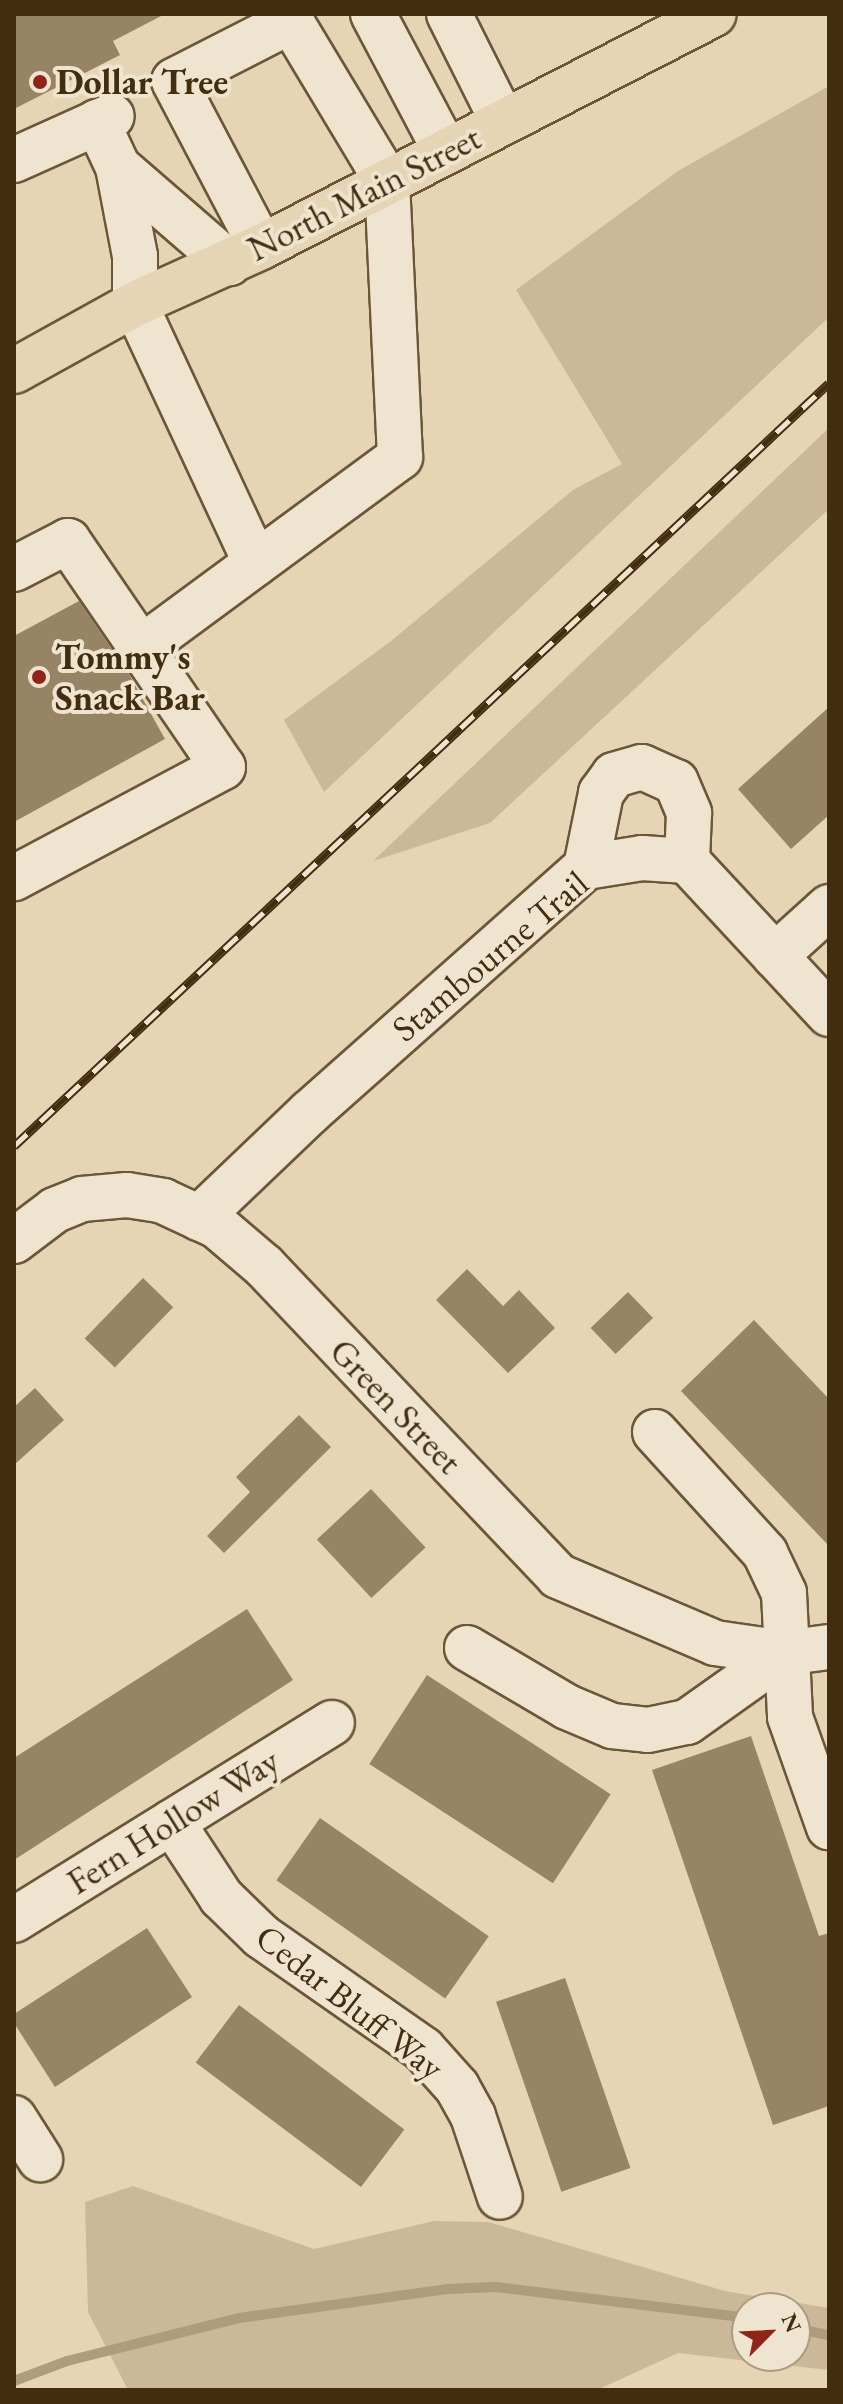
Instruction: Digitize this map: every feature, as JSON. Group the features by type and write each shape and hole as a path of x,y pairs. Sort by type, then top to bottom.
{"main road":[{"name":"North Main Street","path":"14,371 135,304 245,255 710,15"}],"street":[{"path":"373,14 446,152"},
{"path":"449,14 503,122"},
{"path":"141,648 400,457 387,181 291,21 174,81 245,255"},
{"path":"14,160 104,119 118,167 135,256 135,304 256,563"},
{"path":"118,167 245,255"},
{"path":"14,569 68,541 223,767 14,878"},
{"path":"586,867 601,793 614,775 642,767 676,782 689,813 687,861 829,1014"},
{"name":"Stambourne Trail","path":"199,1218 310,1112 586,867 642,858 687,861"},
{"path":"775,956 829,907"},
{"name":"Green Street","path":"14,1241 55,1210 82,1199 127,1195 163,1201 217,1226 264,1266 558,1576 715,1643 784,1653"},
{"path":"655,1432 765,1553 784,1593 784,1653 790,1717 829,1827"},
{"path":"467,1648 567,1707 612,1726 648,1730 687,1722 784,1653 829,1647"},
{"name":"Fern Hollow Way","path":"14,1920 332,1723"},
{"name":"Cedar Bluff Way","path":"172,1822 221,1897 261,1936 423,2049 457,2087 473,2116 500,2197"},
{"path":"14,2118 40,2159"}],"shaded area":[{"path":"829,86 829,317 324,792 284,720 391,641 573,490 622,464 516,290 678,171"},
{"path":"829,428 829,509 490,823 373,861"},
{"path":"133,2186 314,2249 434,2221 488,2222 731,2292 731,2359 678,2353 597,2390 128,2390 88,2312 85,2202"},
{"path":"811,2305 829,2308 829,2370 811,2368"}],"building":[{"name":"Dollar Tree","path":"14,14 165,14 113,41 120,55 14,109"},
{"path":"79,601 130,676 165,739 14,822 14,636"},
{"path":"829,707 829,815 791,849 738,789"},
{"path":"467,1269 503,1306 519,1290 555,1328 508,1373 436,1300"},
{"path":"143,1278 173,1307 115,1368 85,1338"},
{"path":"628,1292 653,1318 616,1354 591,1328"},
{"path":"754,1320 829,1399 829,1546 681,1391"},
{"path":"35,1388 64,1420 14,1465 14,1407"},
{"path":"299,1415 331,1447 224,1553 207,1536 250,1492 236,1477"},
{"path":"371,1489 426,1548 371,1598 317,1539"},
{"path":"247,1609 293,1680 14,1860 14,1758"},
{"path":"427,1675 611,1794 553,1883 369,1764"},
{"path":"751,1736 819,1936 829,1933 829,2106 773,2125 652,1770"},
{"path":"320,1818 489,1936 445,1998 276,1880"},
{"path":"147,1928 192,1997 55,2087 14,2023 14,2014"},
{"path":"565,1978 630,2168 561,2192 496,2002"},
{"path":"239,2005 404,2130 361,2187 196,2063"}],"waterway":[{"path":"14,2381 67,2361 239,2318 447,2289 496,2287 731,2316"},
{"path":"811,2331 829,2335"}],"railway":[{"path":"14,1146 829,383"}],"place":[{"name":"Dollar Tree","path":"40,82"},
{"name":"Tommy's Snack Bar","path":"39,677"}]}
